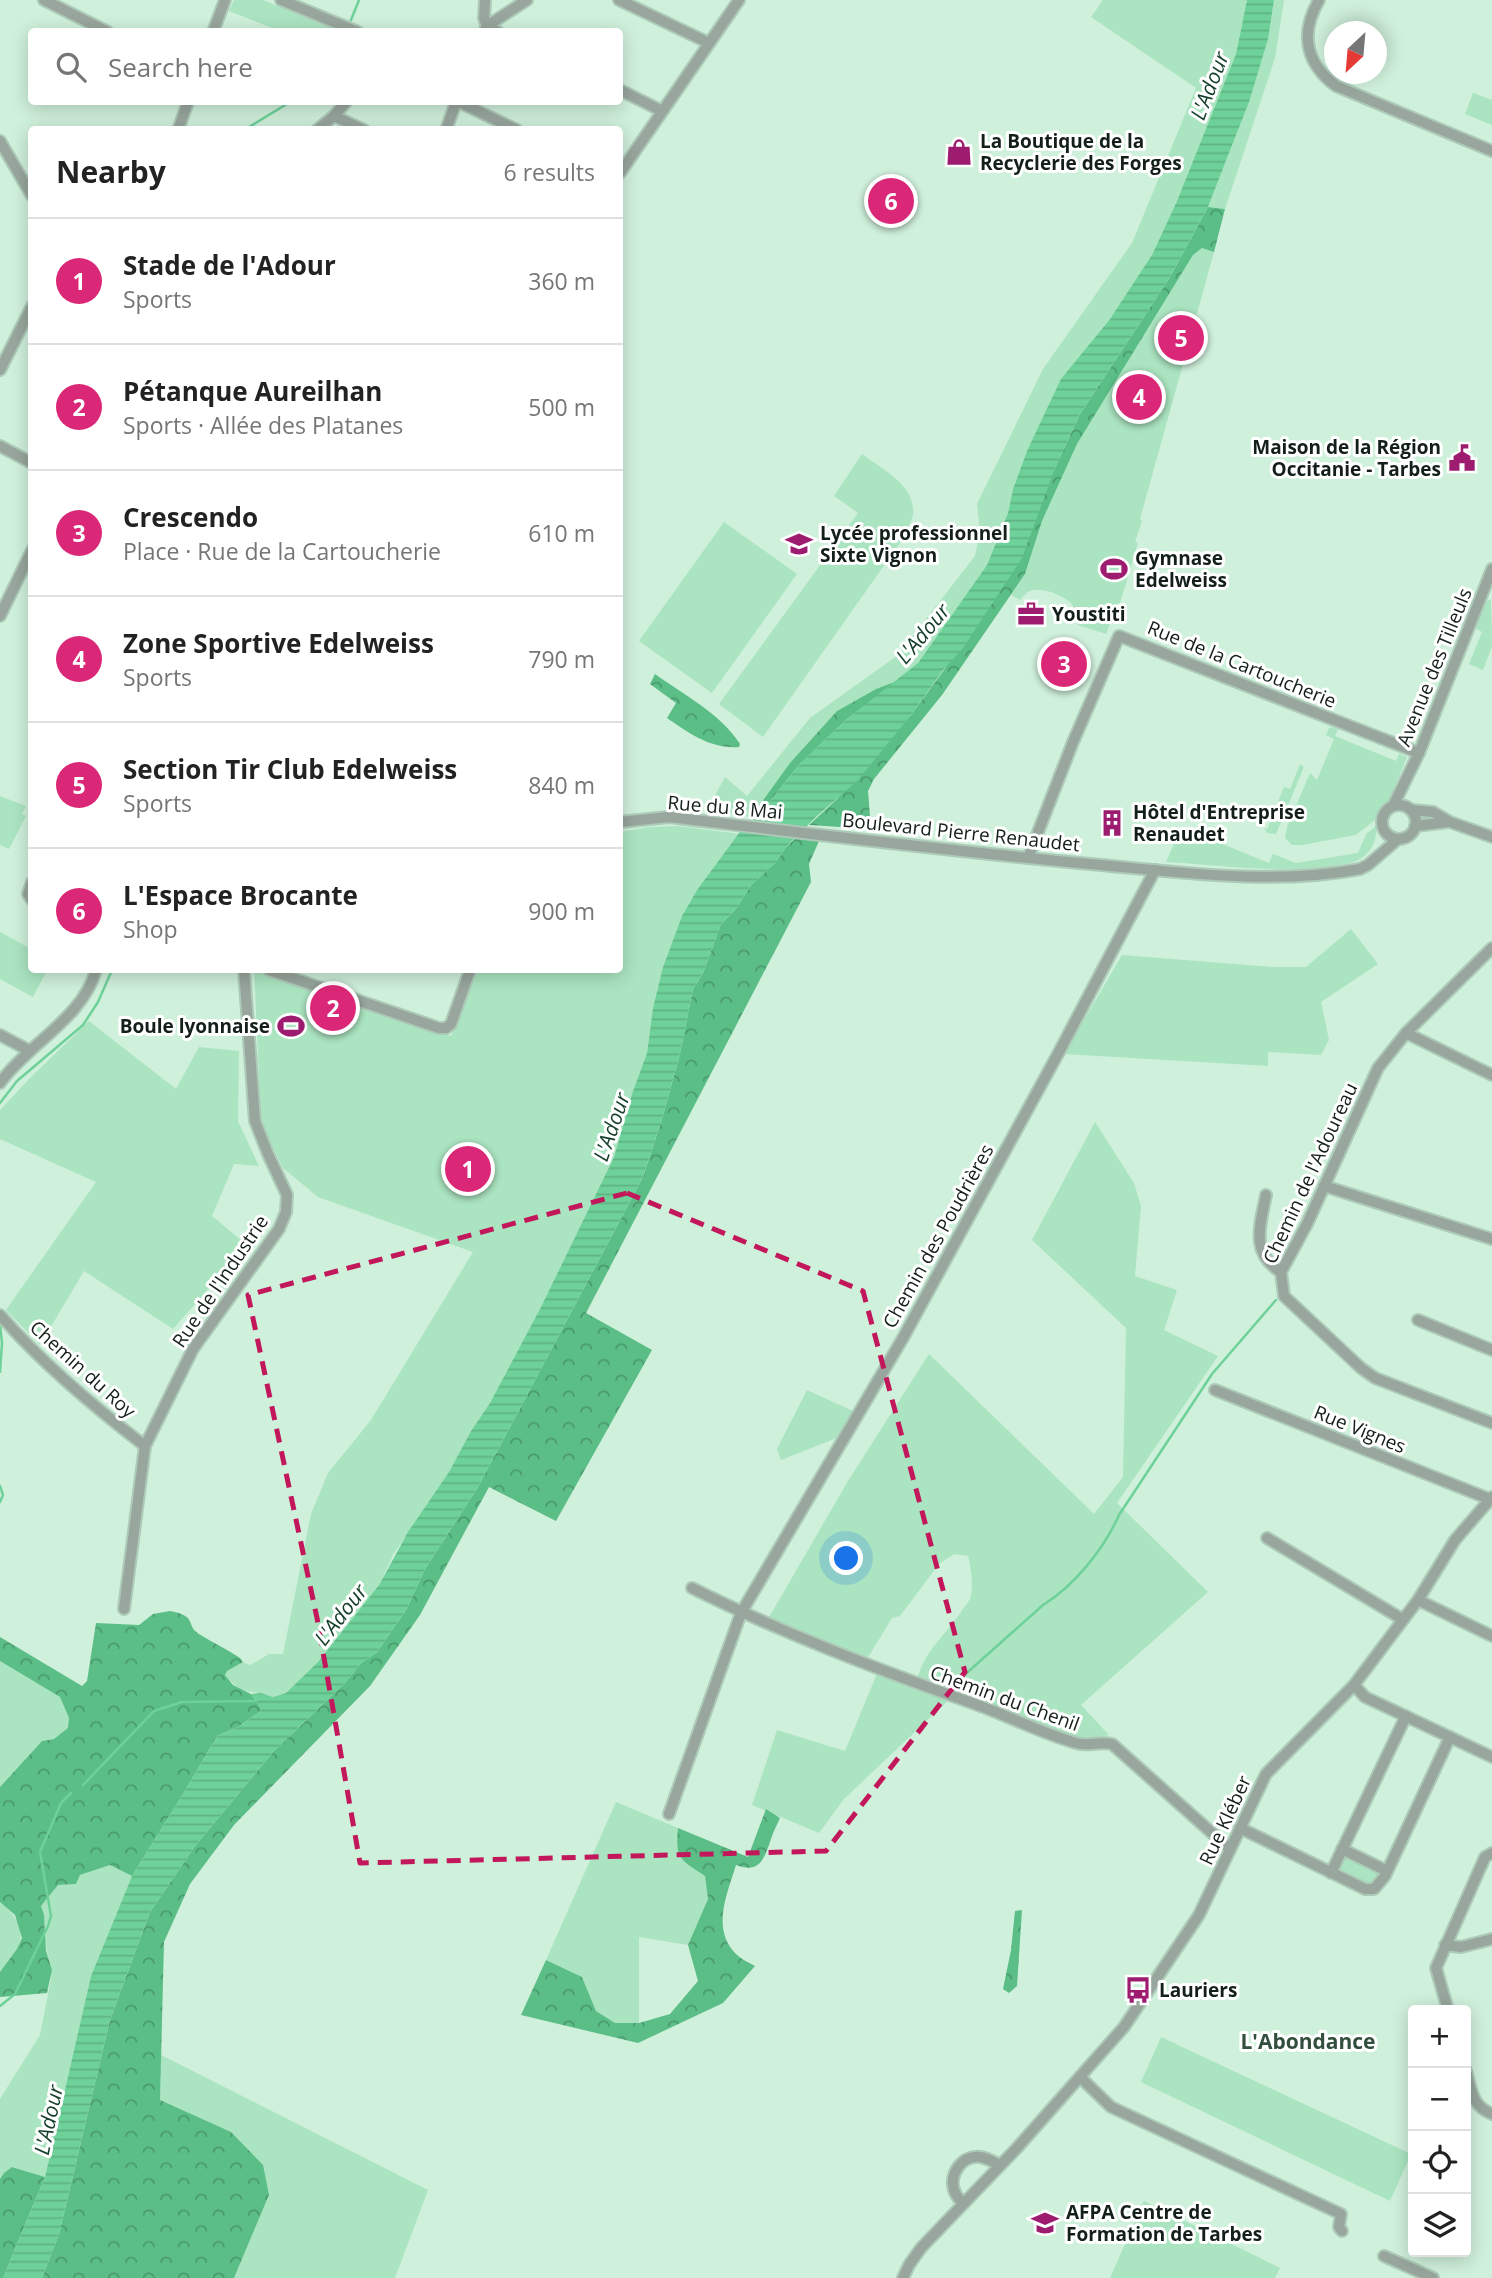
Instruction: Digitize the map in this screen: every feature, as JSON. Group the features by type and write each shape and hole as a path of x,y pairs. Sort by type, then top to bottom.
{"street":[{"path":"44,0 62,4 101,28"},
{"path":"214,28 225,0"},
{"path":"281,0 348,28"},
{"path":"485,0 484,18 487,28"},
{"path":"491,28 527,0"},
{"path":"619,0 709,43"},
{"path":"623,169 739,0"},
{"path":"1319,0 1310,19 1307,41 1316,67 1325,79 1492,151"},
{"path":"623,92 662,111"},
{"path":"179,126 187,105"},
{"path":"322,126 343,105"},
{"path":"448,126 456,105"},
{"path":"463,105 508,126"},
{"path":"334,116 355,126"},
{"path":"0,141 28,189"},
{"path":"0,370 28,314"},
{"path":"0,446 28,461"},
{"path":"0,616 28,558"},
{"name":"Avenue des Tilleuls","path":"1393,806 1419,753 1488,589 1492,569"},
{"name":"Rue de la Cartoucherie","path":"1028,858 1073,742 1119,636 1419,753"},
{"name":"Avenue des Tilleuls","path":"1408,778 1409,809"},
{"path":"1378,854 1383,816 1393,806 1433,812 1492,837"},
{"path":"1409,809 1414,815 1415,826"},
{"name":"Rue du 8 Mai","path":"623,822 669,817 827,835"},
{"path":"1382,825 1388,835 1398,839 1407,837 1415,826 1450,821"},
{"name":"Boulevard Pierre Renaudet","path":"827,835 1154,870 1297,877 1360,869 1398,839"},
{"name":"Chemin des Poudrières","path":"669,1814 741,1613 902,1338 1059,1052 1154,870"},
{"name":"Chemin de l'Adoureau","path":"1492,948 1406,1033 1378,1068 1307,1224 1281,1272 1283,1296 1375,1378 1492,1423"},
{"path":"0,1083 10,1069 55,1030 83,996 95,973"},
{"name":"Rue de l'Industrie","path":"124,1609 145,1446 193,1349 279,1229 286,1212 287,1195 256,1121 244,973"},
{"path":"278,973 439,1028 446,1028 451,1024 469,973"},
{"path":"1406,1033 1492,1075"},
{"path":"0,1035 30,1051"},
{"path":"1324,1186 1492,1238"},
{"path":"1266,1195 1259,1241 1265,1260 1281,1272"},
{"name":"Chemin du Roy","path":"0,1315 103,1414 145,1446"},
{"path":"1418,1320 1492,1350"},
{"name":"Rue Vignes","path":"1215,1390 1491,1499"},
{"name":"Rue Kléber","path":"903,2278 921,2248 1125,2027 1199,1915 1266,1774 1354,1685 1418,1600 1455,1540 1491,1499"},
{"path":"1267,1538 1402,1619"},
{"path":"691,1588 741,1613"},
{"path":"1418,1600 1492,1636"},
{"name":"Chemin du Chenil","path":"741,1613 918,1685 974,1703 1039,1731 1089,1746 1102,1742 1112,1744 1230,1849"},
{"path":"1354,1685 1365,1696 1492,1757"},
{"path":"1331,1873 1406,1716"},
{"path":"1240,1828 1365,1889 1374,1889 1387,1871 1450,1737"},
{"path":"1342,1849 1387,1871"},
{"path":"1447,2005 1436,1968 1485,1857 1492,1853"},
{"path":"1446,1945 1461,1947 1492,1939"},
{"path":"1080,2077 1111,2107 1341,2214 1339,2227 1342,2231"},
{"path":"1471,2089 1475,2104 1492,2114"},
{"path":"964,2204 955,2193 953,2182 961,2163 969,2158 979,2157 1000,2165"},
{"path":"1384,2256 1433,2278"}],"highlighted area":[{"path":"627,1193 863,1291 965,1672 826,1851 360,1863 317,1618 248,1295"}],"shaded area":[{"path":"234,0 263,0 330,28 272,28 229,11"},
{"path":"1103,0 1247,0 1236,54 1177,201 1152,255 1124,300 1080,357 1027,451 1013,489 1008,513 987,565 918,663 897,681 876,689 837,711 751,817 707,810 725,777 747,796 810,718 898,655 975,556 980,532 977,504 1043,369 1132,243 1196,88 1091,17"},
{"path":"1247,0 1274,0 1268,39 1249,102 1208,207 1170,277 1080,414 1055,468 1022,558 963,648 858,780 786,847 775,863 752,884 735,910 721,924 703,973 693,989 679,1058 643,1177 478,1487 425,1569 406,1610 377,1652 361,1663 345,1683 273,1752 195,1846 150,1912 110,2020 59,2234 42,2278 3,2278 45,2177 91,1976 132,1876 217,1736 238,1727 262,1710 251,1694 261,1693 273,1697 286,1693 318,1662 379,1585 408,1532 449,1472 490,1403 541,1307 614,1157 647,1053 653,1008 663,967 682,916 697,890 751,817 757,818 798,766 847,719 918,663 987,565 1008,513 1013,489 1027,451 1061,379 1110,319 1152,255 1177,201 1236,54"},
{"path":"1274,0 1284,0 1275,58 1225,209 1208,207 1255,80"},
{"path":"1473,93 1492,100 1492,125 1465,114"},
{"path":"1202,248 1214,252 1140,519 1142,521 1135,542 1138,543 1120,603 1106,634 1078,625 1073,605 1057,594 1033,590 1020,600 1011,595 1025,574 1042,521 1077,444 1193,255"},
{"path":"862,454 904,487 913,504 912,518 902,540 763,737 719,704 858,513 834,496"},
{"path":"724,522 797,574 712,693 639,641"},
{"path":"1491,599 1492,646 1483,670 1469,664 1482,632 1475,628 1485,603"},
{"path":"1332,727 1338,729 1335,736 1396,761 1399,754 1407,757 1392,799 1382,805 1375,820 1356,835 1292,845 1285,838 1287,827 1310,773 1317,780 1334,739 1326,735"},
{"path":"1300,764 1304,767 1276,834 1267,833 1264,828 1267,829 1284,787 1290,789"},
{"path":"0,796 26,806 22,814 26,816 9,849 0,845"},
{"path":"678,826 740,834 697,890 682,916 663,967 653,1008 647,1053 614,1157 541,1307 490,1403 449,1472 393,1555 379,1585 318,1662 286,1693 273,1697 243,1690 225,1675 227,1671 243,1662 250,1665 269,1654 283,1654 311,1514 328,1473 371,1420 473,1252 318,1197 283,1168 261,1117 254,973 269,973 451,1036 475,973 623,973 623,831"},
{"path":"1376,826 1376,837 1369,851 1361,859 1344,864 1285,869 1166,862 1181,827 1269,863 1273,854 1296,863 1358,853 1366,834"},
{"path":"1351,929 1378,964 1321,1002 1329,1040 1321,1055 1268,1052 1268,1066 1064,1054 1122,955 1272,967 1306,967"},
{"path":"0,932 28,947 28,973 45,973 33,997 0,979"},
{"path":"89,1021 176,1089 199,1047 239,1051 238,1121 259,1166 234,1164 212,1216 247,1245 173,1329 84,1271 40,1345 6,1310 96,1182 0,1139 0,1110"},
{"path":"1095,1122 1134,1183 1141,1206 1135,1276 1177,1290 1164,1330 1218,1356 1117,1503 1208,1592 1081,1705 1109,1735 1088,1740 1075,1739 956,1693 844,1799 819,1833 752,1805 777,1730 845,1751 881,1664 917,1680 924,1661 970,1599 972,1583 968,1556 954,1554 939,1564 900,1616 892,1618 867,1659 768,1619 848,1481 929,1354 1094,1514 1123,1477 1126,1328 1032,1240"},
{"path":"807,1390 855,1412 839,1437 781,1460 777,1449"},
{"path":"0,1661 60,1697 69,1718 69,1728 54,1739 42,1741 0,1787"},
{"path":"616,1802 678,1828 677,1846 681,1857 705,1876 708,1899 688,1945 639,1937 639,2023 614,2023 596,2011 582,1977 546,1960"},
{"path":"1343,1856 1380,1871 1381,1876 1371,1888 1339,1872 1337,1869"},
{"path":"110,1865 132,1876 91,1976 45,2177 13,2167 0,2179 0,2099 40,2035 51,1979 41,1906 58,1885 76,1884 80,1875"},
{"path":"0,1902 16,1919 21,1936 15,1953 0,1972"},
{"path":"1161,2037 1408,2153 1408,2161 1390,2201 1141,2082"},
{"path":"161,2055 428,2190 395,2278 234,2278 269,2195 160,2100"},
{"path":"1144,2201 1280,2268 1275,2278 1110,2278"}],"green space":[{"path":"1208,207 1225,209 1214,252 1202,248 1193,255 1077,444 1042,521 1025,574 942,695 874,779 868,791 871,829 809,825 837,799 911,715 944,670 1055,468 1080,414 1170,277"},
{"path":"655,674 712,714 732,733 740,744 739,747 709,743 667,718 676,703 650,684"},
{"path":"897,681 847,719 798,766 757,818 751,817 790,763 837,711 876,689"},
{"path":"796,838 819,841 809,864 811,882 586,1313 652,1350 556,1521 489,1487 420,1615 370,1686 234,1825 190,1884 164,1942 160,2100 231,2132 263,2165 269,2195 234,2278 42,2278 59,2234 110,2020 150,1912 195,1846 273,1752 345,1683 361,1663 377,1652 406,1610 425,1569 478,1487 643,1177 679,1058 693,989 703,973 721,924 735,910 752,884 775,863"},
{"path":"170,1611 184,1615 195,1631 240,1658 243,1662 225,1675 233,1685 251,1694 262,1710 238,1727 217,1736 132,1876 110,1865 80,1875 76,1884 58,1885 41,1906 46,1951 52,1970 47,1993 0,1997 0,1972 22,1938 15,1915 0,1902 0,1787 42,1741 54,1739 68,1728 69,1718 60,1697 0,1661 0,1637 82,1686 87,1681 96,1623 139,1625 153,1614"},
{"path":"766,1809 780,1818 766,1853 760,1863 751,1868 736,1865 723,1911 724,1934 728,1944 738,1956 755,1966 723,2003 638,2043 521,2015 546,1960 582,1977 596,2011 615,2023 639,2023 670,2014 698,1981 688,1945 708,1899 705,1876 681,1857 677,1846 678,1828 748,1857"},
{"path":"1022,1910 1017,1986 1009,1993 1003,1989 1015,1911"},
{"path":"12,2167 45,2177 3,2278 0,2278 0,2179"}],"waterway":[{"path":"351,20 359,0"},
{"path":"251,126 285,105"},
{"path":"0,1103 17,1081 83,1025 98,1002 111,973"},
{"path":"951,1687 1043,1605 1066,1588 1087,1566 1212,1374 1276,1300"},
{"path":"0,1325 0,1372"},
{"path":"0,1486 3,1495 0,1502"},
{"path":"83,1785 154,1711 182,1702 256,1701"},
{"path":"0,2006 15,1994 48,1926 51,1916 40,1852 61,1803 71,1793"}],"place":[{"name":"La Boutique de la Recyclerie des Forges","path":"959,152"},
{"name":"L'Espace Brocante","path":"891,201"},
{"name":"Section Tir Club Edelweiss","path":"1181,338"},
{"name":"Zone Sportive Edelweiss","path":"1139,397"},
{"name":"Maison de la Région Occitanie - Tarbes","path":"1462,458"},
{"name":"Lycée professionnel Sixte Vignon","path":"799,544"},
{"name":"Gymnase Edelweiss","path":"1114,569"},
{"name":"Youstiti","path":"1031,614"},
{"name":"Crescendo","path":"1064,664"},
{"name":"Hôtel d'Entreprise Renaudet","path":"1112,823"},
{"name":"Pétanque Aureilhan","path":"333,1008"},
{"name":"Boule lyonnaise","path":"291,1026"},
{"name":"Stade de l'Adour","path":"468,1169"},
{"name":"Lauriers","path":"1138,1990"},
{"name":"AFPA Centre de Formation de Tarbes","path":"1045,2223"}],"district":[{"name":"L'Abondance","path":"1308,2042"}],"water label":[{"name":"L'Adour","path":"1210,86"},
{"name":"L'Adour","path":"923,634"},
{"name":"L'Adour","path":"612,1127"},
{"name":"L'Adour","path":"341,1615"},
{"name":"L'Adour","path":"49,2120"}]}
